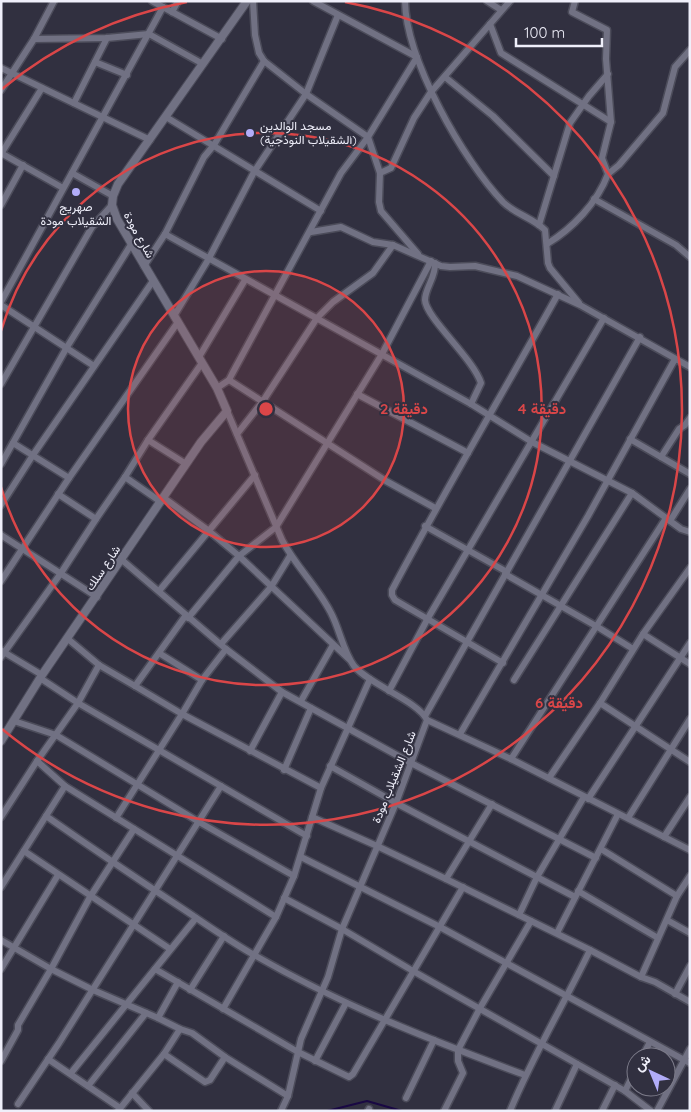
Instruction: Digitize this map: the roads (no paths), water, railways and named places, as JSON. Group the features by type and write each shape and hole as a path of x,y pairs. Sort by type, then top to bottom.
{"street":[{"path":"1,90 34,39 54,1"},
{"path":"152,1 222,39"},
{"path":"172,12 178,1"},
{"name":"شارع مودة","path":"227,411 200,360 117,219 112,205 113,196 118,184 247,1"},
{"path":"254,1 255,35 259,53 264,61 306,94 368,137 380,173 379,202 381,211 421,257"},
{"path":"313,1 322,3 338,15 417,57"},
{"path":"405,1 405,12 417,57 431,92 460,143 485,181 510,208 540,225 546,232 550,268 580,305"},
{"path":"487,1 501,10"},
{"path":"380,173 392,168 414,118 431,92 510,1"},
{"path":"575,1 572,12 607,30 606,59 611,122 602,158 608,174"},
{"path":"94,366 1,304 163,7"},
{"path":"1,581 176,319 254,172 306,94 338,15"},
{"path":"490,24 501,53 611,122"},
{"path":"34,39 107,38 149,34 204,64"},
{"path":"74,103 107,38"},
{"path":"547,244 569,228 594,199 603,186 608,174 619,165 663,113 675,67 690,50"},
{"path":"216,388 229,380 311,232 341,173 368,137 417,57"},
{"path":"144,266 165,234 204,157 214,146 264,61"},
{"path":"95,62 126,75"},
{"path":"1,68 150,140"},
{"path":"540,225 570,123 608,74"},
{"path":"445,77 493,116 554,176"},
{"path":"42,88 1,153 63,188"},
{"path":"166,118 321,212"},
{"path":"1,205 23,165"},
{"path":"72,173 113,196"},
{"path":"594,199 676,245 690,257"},
{"path":"1,384 92,227 112,205"},
{"path":"311,232 342,227 373,242 393,244 433,262 450,267 482,267 517,276 580,305 690,367"},
{"path":"165,234 208,260 275,294 472,404 532,442 632,493 681,529 690,532"},
{"path":"1,464 67,347 132,243"},
{"path":"237,434 263,401 317,318 333,302 376,270 393,244"},
{"path":"135,686 187,616 239,556 276,527 382,354 433,262"},
{"path":"433,262 435,273 426,297 427,307 468,359 478,376 481,383 472,404"},
{"path":"245,280 200,360 125,477 61,572 2,653 78,703 307,836"},
{"path":"1,505 153,281"},
{"path":"503,663 395,600 392,590 435,508 490,417 558,294"},
{"path":"389,691 428,618 604,318"},
{"name":"شارع الشقيلاب مودة","path":"280,1111 288,1096 301,1039 322,991 342,929 396,803 426,718 569,460 640,338"},
{"path":"460,734 609,480 675,359"},
{"path":"229,380 386,481 435,508"},
{"path":"357,394 468,453"},
{"path":"227,411 290,556 329,609 354,666 426,718 690,850"},
{"name":"شارع سلك","path":"1,741 41,677 186,464 208,432 227,411"},
{"path":"661,457 679,429 690,418"},
{"path":"630,439 690,474"},
{"path":"148,440 186,464"},
{"path":"13,443 69,478"},
{"path":"159,591 254,475"},
{"path":"125,477 210,531 352,662"},
{"path":"511,759 596,626 690,489"},
{"path":"514,680 632,493"},
{"path":"58,494 96,519"},
{"path":"426,526 541,596 596,626 633,650"},
{"path":"1,535 61,572 96,597"},
{"path":"116,818 202,680 224,647 271,587 290,556"},
{"path":"122,560 224,647 282,692 411,763 596,858"},
{"path":"549,778 600,703 642,634 690,568"},
{"path":"642,634 690,664"},
{"path":"68,638 99,665 182,714 321,788"},
{"path":"518,915 537,877 560,839 690,643"},
{"path":"301,702 333,645"},
{"path":"159,653 202,680"},
{"path":"1,817 37,761 78,703 99,665"},
{"path":"223,1009 276,917 301,857 321,788 370,679"},
{"path":"250,751 282,692"},
{"path":"600,703 690,762"},
{"path":"284,770 311,708"},
{"path":"628,818 690,719"},
{"path":"14,721 56,735 136,786 294,876"},
{"path":"37,761 65,786 276,917"},
{"path":"330,766 468,841 537,877 577,894 658,938"},
{"path":"1,887 65,786"},
{"path":"18,1104 93,990 221,786"},
{"path":"664,837 690,797"},
{"path":"446,879 492,804"},
{"path":"558,933 618,814"},
{"path":"46,816 155,891 255,956 322,991 384,1020 525,1075"},
{"path":"312,816 558,933 641,978 655,982 690,1002"},
{"path":"1,1061 18,1030 18,1024 51,969 90,897 134,828"},
{"path":"601,849 678,896"},
{"path":"24,851 170,949"},
{"path":"301,857 440,927 687,1062"},
{"path":"1,969 58,874"},
{"path":"641,978 678,896 687,888 690,876"},
{"path":"155,969 298,1052 349,1077 353,1074 463,887"},
{"path":"284,898 342,929 626,1091"},
{"path":"71,1073 196,918"},
{"path":"667,920 690,933"},
{"path":"444,1111 463,1073 458,1060 458,1050 480,1008 531,921"},
{"path":"190,990 224,936"},
{"path":"1,940 51,969 93,990 158,1018 180,1030 192,1032 226,1057 288,1096"},
{"path":"510,1111 525,1075 590,950"},
{"path":"675,994 690,966"},
{"path":"158,1018 178,982"},
{"path":"315,1061 346,1002"},
{"path":"88,1086 146,1013"},
{"path":"48,1059 71,1073 119,1109 164,1054 180,1030"},
{"path":"406,1098 434,1040"},
{"path":"647,1047 650,1042"},
{"path":"657,1111 687,1062 690,1049"},
{"path":"164,1054 205,1082 210,1080 226,1057"},
{"path":"554,1111 577,1064"},
{"path":"602,1111 615,1085"},
{"path":"132,1093 149,1111"},
{"path":"634,1097 651,1111"}],"waterway":[{"path":"327,1111 367,1101 402,1111"}],"place":[{"name":"مسجد الوالدين (الشقيلاب النوذجية)","path":"250,133"},
{"name":"صهريج الشقيلاب مودة","path":"76,192"}]}
